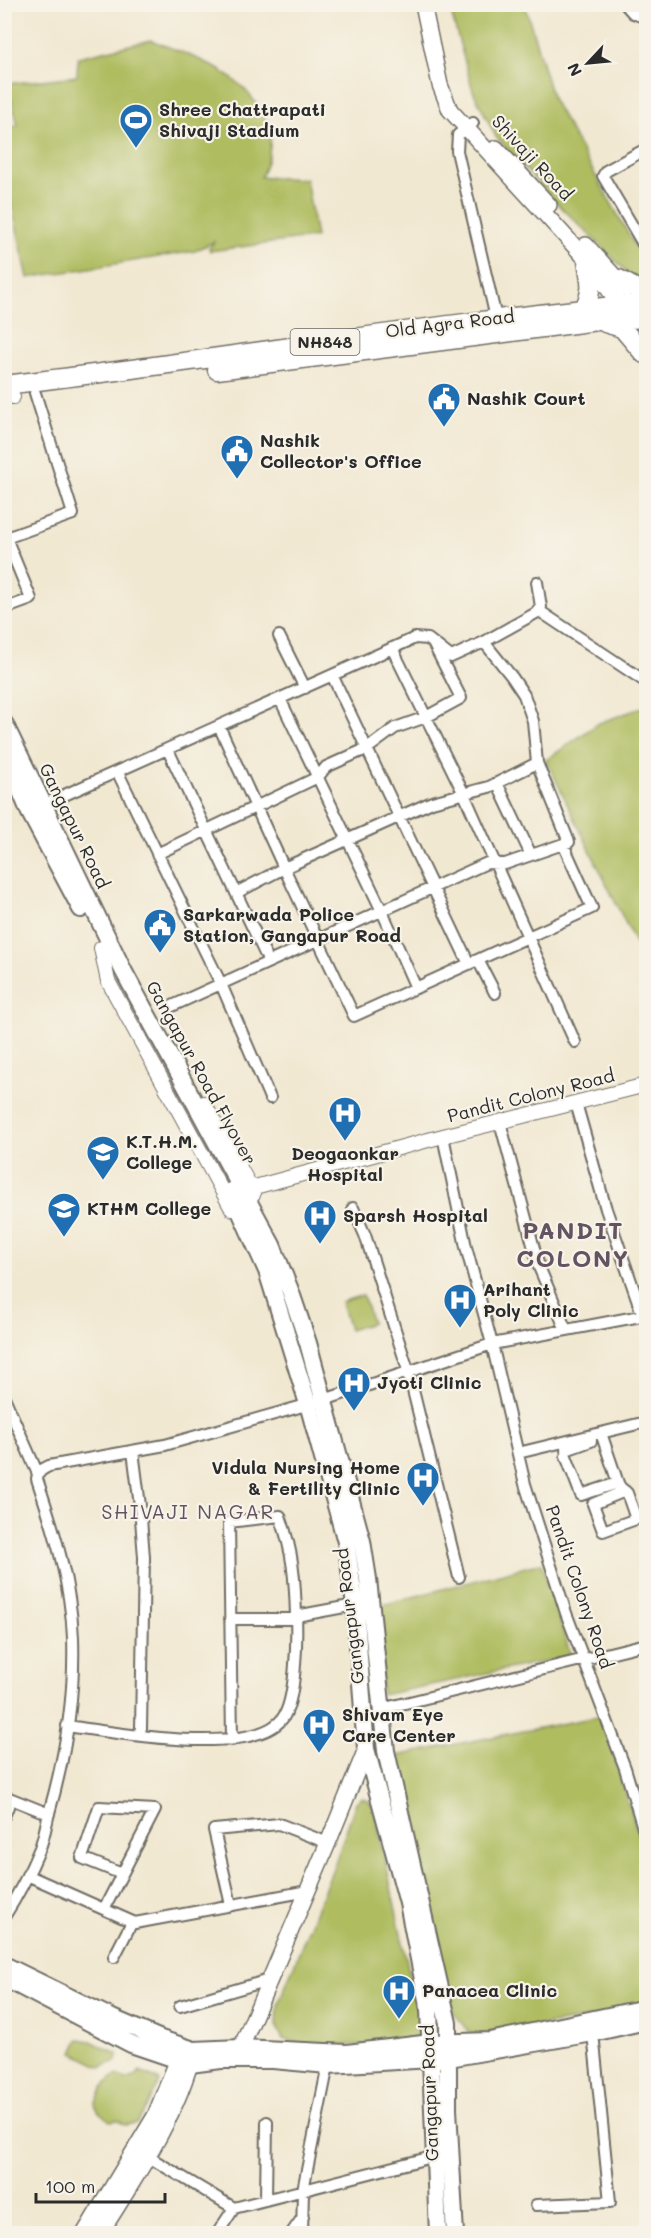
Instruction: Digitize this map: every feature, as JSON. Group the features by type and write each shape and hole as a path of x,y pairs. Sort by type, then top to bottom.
{"highway":[{"path":"584,308 591,295 587,260"},
{"path":"619,279 640,310"},
{"name":"Old Agra Road","path":"7,388 496,318 584,308 640,310"},
{"name":"Old Agra Road","path":"7,388 35,393 597,321 640,310"},
{"path":"597,321 622,328 645,357"}],"main road":[{"name":"Shivaji Road","path":"423,4 440,85 450,110 469,126 619,279"},
{"name":"Shivaji Road","path":"430,4 447,79 469,126 587,260 640,310 645,357"},
{"name":"Gangapur Road","path":"4,723 36,808"},
{"name":"Gangapur Road","path":"4,751 36,808 106,947"},
{"name":"Gangapur Road Flyover","path":"106,947 246,1198 252,1221"},
{"name":"Gangapur Road","path":"252,1221 267,1271 316,1402 362,1541 386,1751 448,2023 448,2109 455,2234"},
{"name":"Gangapur Road","path":"316,1402 346,1542 355,1605 366,1749 408,1903 429,2010 438,2234"},
{"path":"238,2054 366,1749"},
{"path":"4,1965 160,2039 186,2055"},
{"path":"4,1978 131,2044 186,2055 431,2052"},
{"path":"449,2050 646,2008"},
{"path":"238,2054 327,2066 593,2033 646,2021"},
{"path":"84,2234 176,2103 186,2055"},
{"path":"100,2234 142,2153"}],"street":[{"path":"625,4 633,13 646,18"},
{"path":"469,126 458,135 457,151 496,318"},
{"path":"646,149 606,171 603,176 646,249"},
{"path":"4,609 31,599 5,537 73,514 35,393"},
{"path":"36,808 415,638 432,642 451,657 527,619 538,610 541,607 537,582"},
{"path":"538,610 646,682"},
{"path":"279,636 305,687"},
{"path":"157,854 318,777 326,767 368,748 395,728 426,717 461,698 432,642"},
{"path":"170,1007 487,863 505,864 569,842 537,763 533,721 524,695 484,642"},
{"path":"392,648 464,794 575,1042"},
{"path":"332,675 434,888 474,962 495,993"},
{"path":"280,699 382,911 416,988"},
{"path":"219,726 354,1016 592,908 563,844"},
{"path":"168,750 269,962"},
{"path":"236,893 284,868 432,802 497,783 537,763"},
{"path":"118,772 221,984 270,1098"},
{"path":"497,783 531,855"},
{"path":"106,947 124,958 246,1198"},
{"path":"106,947 108,981 231,1208 252,1221"},
{"name":"Pandit Colony Road","path":"246,1198 443,1136 646,1085"},
{"path":"38,1474 49,1466 157,1447 316,1402 492,1344 645,1316 606,1209 576,1103"},
{"path":"500,1122 539,1267 566,1330"},
{"name":"Pandit Colony Road","path":"443,1136 466,1247 525,1484 566,1613 625,1768 646,1838"},
{"path":"353,1208 365,1235 408,1370 459,1577"},
{"path":"4,1397 38,1474 37,1479 57,1539 73,1638 70,1704 60,1776 40,1847 4,1917"},
{"path":"518,1452 588,1439 646,1422"},
{"path":"153,1435 157,1447"},
{"path":"588,1439 566,1453 581,1495 622,1487 602,1435"},
{"path":"133,1451 144,1557 142,1717 139,1735"},
{"path":"67,1726 170,1739 232,1740 270,1728 282,1720 290,1702 297,1618 296,1583 290,1544 280,1516 229,1522 232,1740"},
{"path":"230,1620 297,1618 355,1605"},
{"path":"381,1709 646,1644"},
{"path":"4,1816 8,1798 49,1815"},
{"path":"104,1909 155,1810 99,1807 82,1858 122,1874"},
{"path":"231,1905 213,1830 279,1824 328,1843"},
{"path":"27,1875 135,1923 308,1891"},
{"path":"114,1957 132,1922"},
{"path":"180,2006 269,1980"},
{"path":"536,2205 610,2202 593,2033"},
{"path":"302,2234 303,2190 327,2066"},
{"path":"266,2200 267,2122"},
{"path":"142,2153 234,2208"},
{"path":"217,2234 234,2208 436,2156"},
{"path":"291,2234 303,2217"}],"green space":[{"path":"449,5 525,5 553,100 646,265 646,284 637,282 554,200 496,137 473,91"},
{"name":"Shree Chattrapati Shivaji Stadium","path":"151,40 215,67 240,85 251,97 265,118 270,133 268,156 261,177 306,179 316,237 210,251 209,248 215,241 195,251 28,278 5,176 5,129 18,125 7,84 77,76 78,57"},
{"path":"646,706 646,965 546,760 599,723"},
{"path":"363,1295 372,1323 349,1330 341,1302"},
{"path":"541,1563 571,1656 382,1695 378,1606"},
{"path":"601,1716 646,1859 646,2010 477,2035 468,2031 453,2013 395,1756"},
{"path":"362,1798 368,1800 374,1808 421,2027 418,2038 408,2045 307,2045 283,2039 277,2027 278,2005 335,1863 356,1802"},
{"path":"79,2039 91,2041 118,2054 117,2061 101,2067 73,2053"},
{"path":"140,2071 160,2081 138,2123 125,2125 117,2120 110,2121 99,2112 95,2105 103,2087 117,2075 127,2080 136,2076"}],"place":[{"name":"Shree Chattrapati Shivaji Stadium","path":"136,149"},
{"name":"Nashik Court","path":"444,428"},
{"name":"Nashik Collector's Office","path":"237,480"},
{"name":"Sarkarwada Police Station, Gangapur Road","path":"160,954"},
{"name":"Deogaonkar Hospital","path":"345,1142"},
{"name":"K.T.H.M. College","path":"103,1181"},
{"name":"KTHM College","path":"64,1238"},
{"name":"Sparsh Hospital","path":"320,1245"},
{"name":"Arihant Poly Clinic","path":"460,1329"},
{"name":"Jyoti Clinic","path":"354,1412"},
{"name":"Vidula Nursing Home & Fertility Clinic","path":"423,1507"},
{"name":"Shivam Eye Care Center","path":"319,1754"},
{"name":"Panacea Clinic","path":"399,2020"}],"district":[{"name":"PANDIT COLONY","path":"573,1245"},
{"name":"SHIVAJI NAGAR","path":"188,1512"}]}
